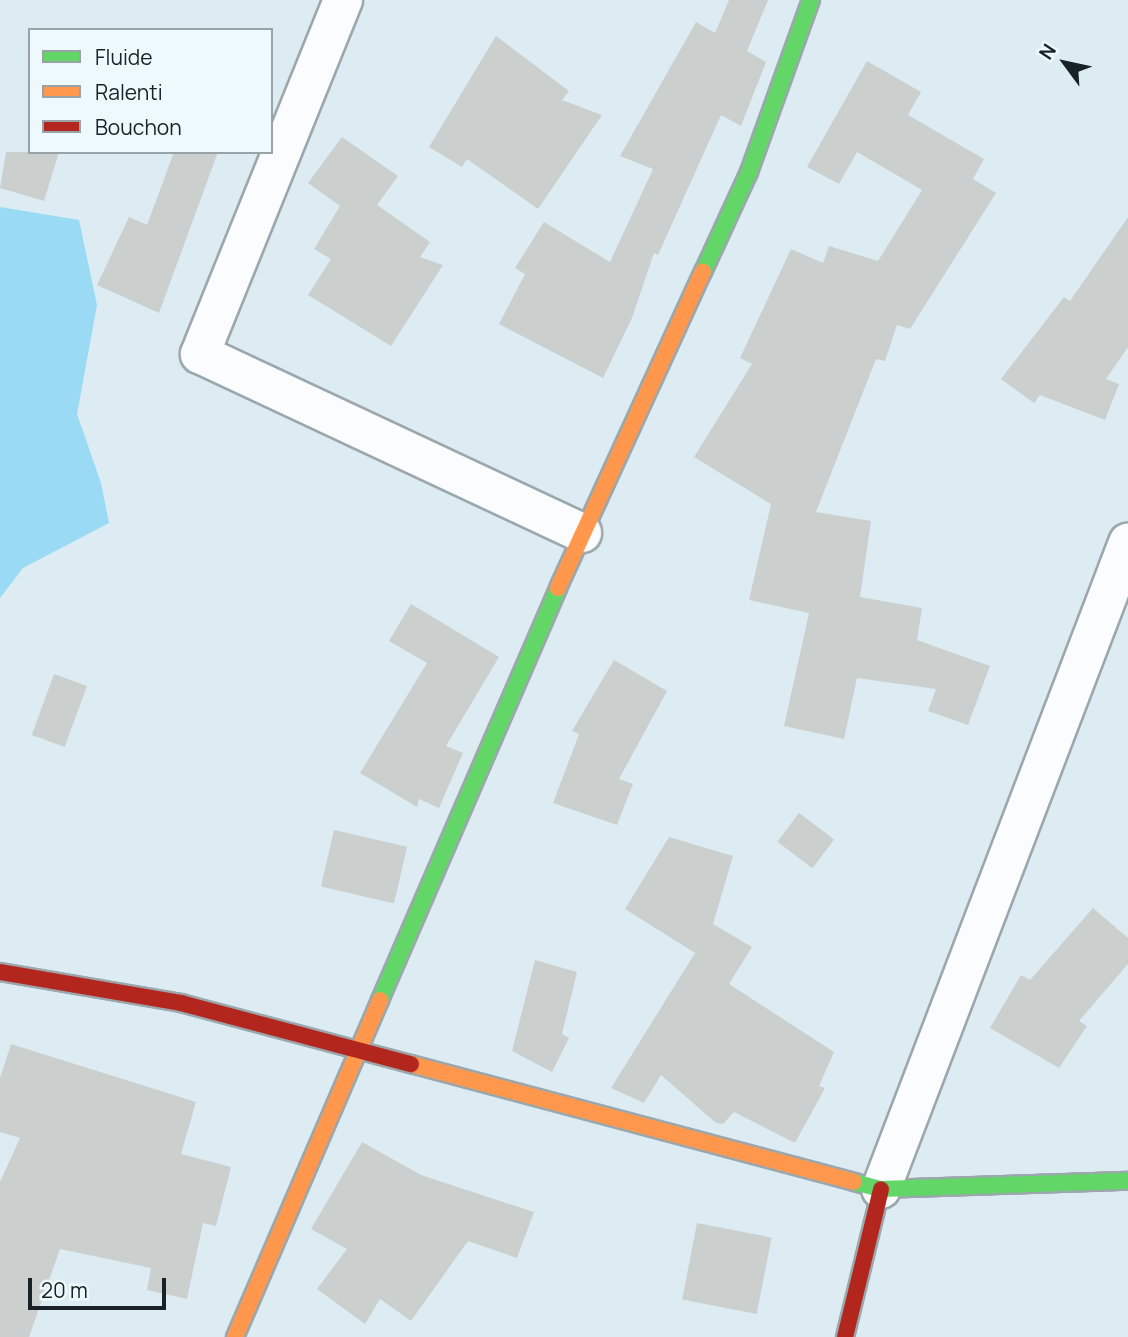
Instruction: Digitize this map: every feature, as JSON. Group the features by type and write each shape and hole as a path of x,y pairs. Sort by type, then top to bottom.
{"street":[{"path":"343,0 200,354 582,533"},
{"path":"235,1337 582,533 749,172 811,0"},
{"path":"845,1337 881,1188 1128,543"},
{"path":"0,972 181,1003 359,1054 881,1188 1128,1181"}],"water":[{"path":"0,207 79,220 97,305 77,414 101,483 109,523 23,568 0,598"}],"building":[{"path":"729,0 768,0 747,51 766,62 741,126 721,115 658,255 654,253 632,318 603,378 499,324 525,274 515,268 544,222 610,262 653,169 620,156 696,22 715,33"},
{"path":"496,36 569,91 562,100 602,115 538,209 467,159 462,167 429,147"},
{"path":"867,61 921,92 908,115 984,159 973,179 996,193 910,329 897,325 885,361 876,359 816,512 871,521 860,597 922,608 917,640 990,666 968,725 928,711 936,689 857,678 844,739 784,726 809,613 749,600 771,504 694,457 752,364 740,358 791,249 823,263 829,246 878,261 922,190 857,152 839,184 807,167"},
{"path":"342,137 398,176 377,205 430,242 420,257 443,265 391,346 308,295 331,259 314,249 340,206 308,183"},
{"path":"6,152 58,154 44,201 0,188"},
{"path":"173,154 217,154 159,313 97,285 129,217 147,225"},
{"path":"1128,217 1128,347 1106,379 1119,384 1105,420 1040,395 1034,403 1001,379 1064,297 1070,301"},
{"path":"411,604 499,657 446,746 463,753 439,808 419,799 417,807 360,773 427,663 389,641"},
{"path":"614,660 667,691 619,779 633,784 617,825 553,803 579,734 572,731"},
{"path":"54,674 87,686 65,747 32,735"},
{"path":"799,813 834,839 812,868 777,842"},
{"path":"334,830 407,847 394,903 321,887"},
{"path":"669,837 733,856 713,924 752,947 729,984 834,1052 819,1086 825,1088 795,1143 734,1112 723,1124 716,1123 661,1075 644,1103 611,1088 695,953 625,909"},
{"path":"1093,908 1128,938 1128,964 1079,1021 1087,1026 1059,1068 990,1028 1021,975 1030,980"},
{"path":"535,960 577,972 562,1034 569,1038 552,1072 512,1051"},
{"path":"11,1044 196,1102 181,1154 231,1167 216,1226 203,1223 187,1299 147,1290 151,1268 60,1249 29,1337 0,1337 0,1182 20,1138 0,1132 0,1078"},
{"path":"362,1142 421,1175 534,1212 517,1258 468,1241 411,1321 380,1299 365,1324 317,1289 347,1249 311,1229"},
{"path":"697,1223 772,1238 757,1314 682,1300"}],"traffic: fast":[{"path":"703,272 749,172 811,0"},
{"path":"380,1000 558,588"},
{"path":"854,1182 881,1189 1128,1181"}],"traffic: slow":[{"path":"558,588 703,272"},
{"path":"235,1337 380,1000"},
{"path":"411,1064 854,1182"}],"traffic: jam":[{"path":"0,972 181,1003 411,1064"},
{"path":"845,1337 881,1189"}]}
